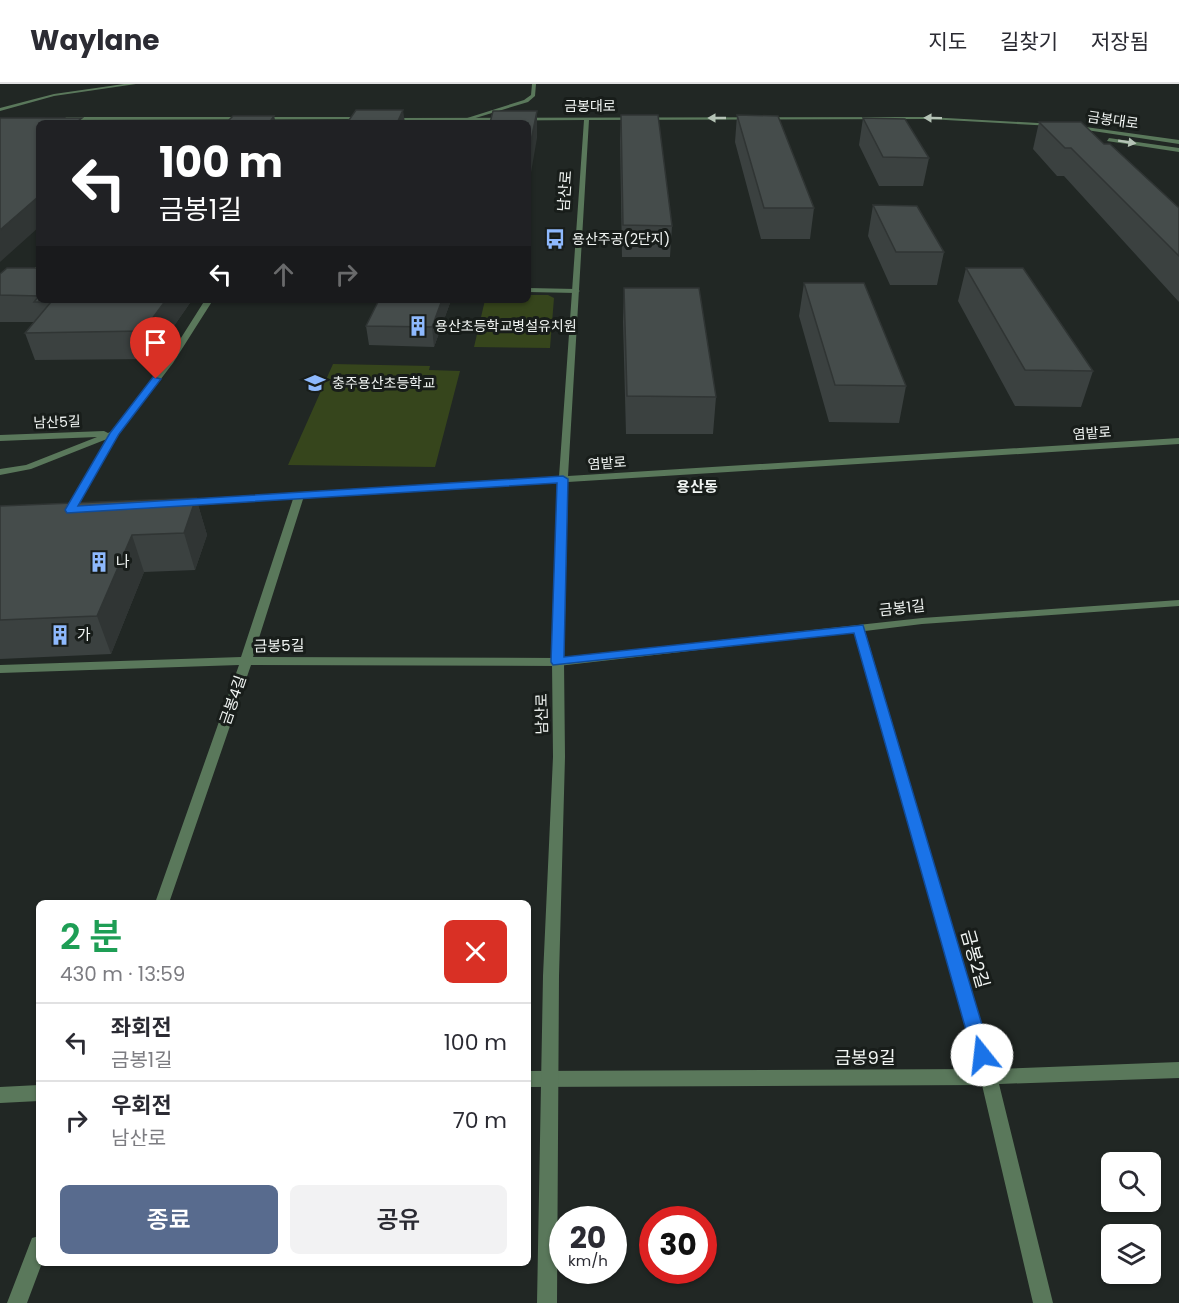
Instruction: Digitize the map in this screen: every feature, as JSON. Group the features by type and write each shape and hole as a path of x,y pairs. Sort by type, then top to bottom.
{"street":[{"path":"0,110 54,95 134,84"},
{"path":"466,119 526,101 533,96 534,84"},
{"name":"금봉대로","path":"531,125 587,122 928,118 1059,125"},
{"path":"60,119 371,119"},
{"name":"금봉대로","path":"383,119 506,120"},
{"name":"금봉대로","path":"531,121 962,125 1041,131"},
{"name":"남산로","path":"547,1303 551,976 559,757 558,662 563,479 587,122"},
{"name":"금봉대로","path":"1071,126 1179,142"},
{"name":"금봉대로","path":"1105,139 1179,150"},
{"path":"29,285 19,285 36,269"},
{"path":"531,290 576,291"},
{"path":"71,510 115,433 170,361 207,303"},
{"path":"0,472 28,467 115,433"},
{"name":"남산5길","path":"0,438 115,433"},
{"name":"염밭로","path":"177,504 1179,441"},
{"name":"금봉4길","path":"163,900 246,661 299,496"},
{"path":"60,511 82,510"},
{"name":"금봉1길","path":"558,662 859,628 1000,615 1179,603"},
{"name":"금봉2길","path":"859,628 988,1077 1043,1303"},
{"name":"금봉5길","path":"0,669 246,661 558,662"},
{"name":"금봉9길","path":"551,1078 988,1077 1179,1070"},
{"path":"531,1079 551,1078"},
{"path":"0,1095 36,1094"},
{"path":"17,1303 36,1253"}],"green space":[{"path":"531,295 548,295 554,298 550,348 474,347 484,303 531,303"},
{"path":"333,364 430,366 429,370 460,371 435,467 288,465"}],"building":[{"path":"356,110 403,110 398,120 349,120"},
{"path":"493,111 537,111 531,141 531,120 491,120"},
{"path":"621,115 658,115 672,226 623,225"},
{"path":"737,115 778,116 814,208 764,208"},
{"path":"233,116 274,116 271,120 229,120"},
{"path":"0,118 82,118 79,120 36,120 36,199 0,230"},
{"path":"863,118 905,119 929,158 883,157"},
{"path":"1039,122 1081,122 1104,144 1110,144 1179,208 1179,256 1071,148 1065,148"},
{"path":"873,205 917,206 944,252 896,252"},
{"path":"7,268 36,268 36,296 0,295 0,274"},
{"path":"966,268 1023,268 1093,371 1025,370"},
{"path":"804,283 864,283 906,386 835,385"},
{"path":"624,288 699,288 716,397 627,396"},
{"path":"50,303 164,303 143,331 25,333"},
{"path":"378,303 441,303 432,327 366,326"},
{"path":"196,498 184,533 132,535 97,616 0,620 0,506"}],"place":[{"name":"용산주공(2단지)","path":"555,239"},
{"name":"용산초등학교병설유치원","path":"418,326"},
{"name":"충주용산초등학교","path":"315,383"},
{"name":"나","path":"99,562"},
{"name":"가","path":"60,635"}],"district":[{"name":"용산동","path":"697,487"}],"route":[{"path":"156,379 115,433 71,510 563,479 558,662 859,628 982,1055"}]}
